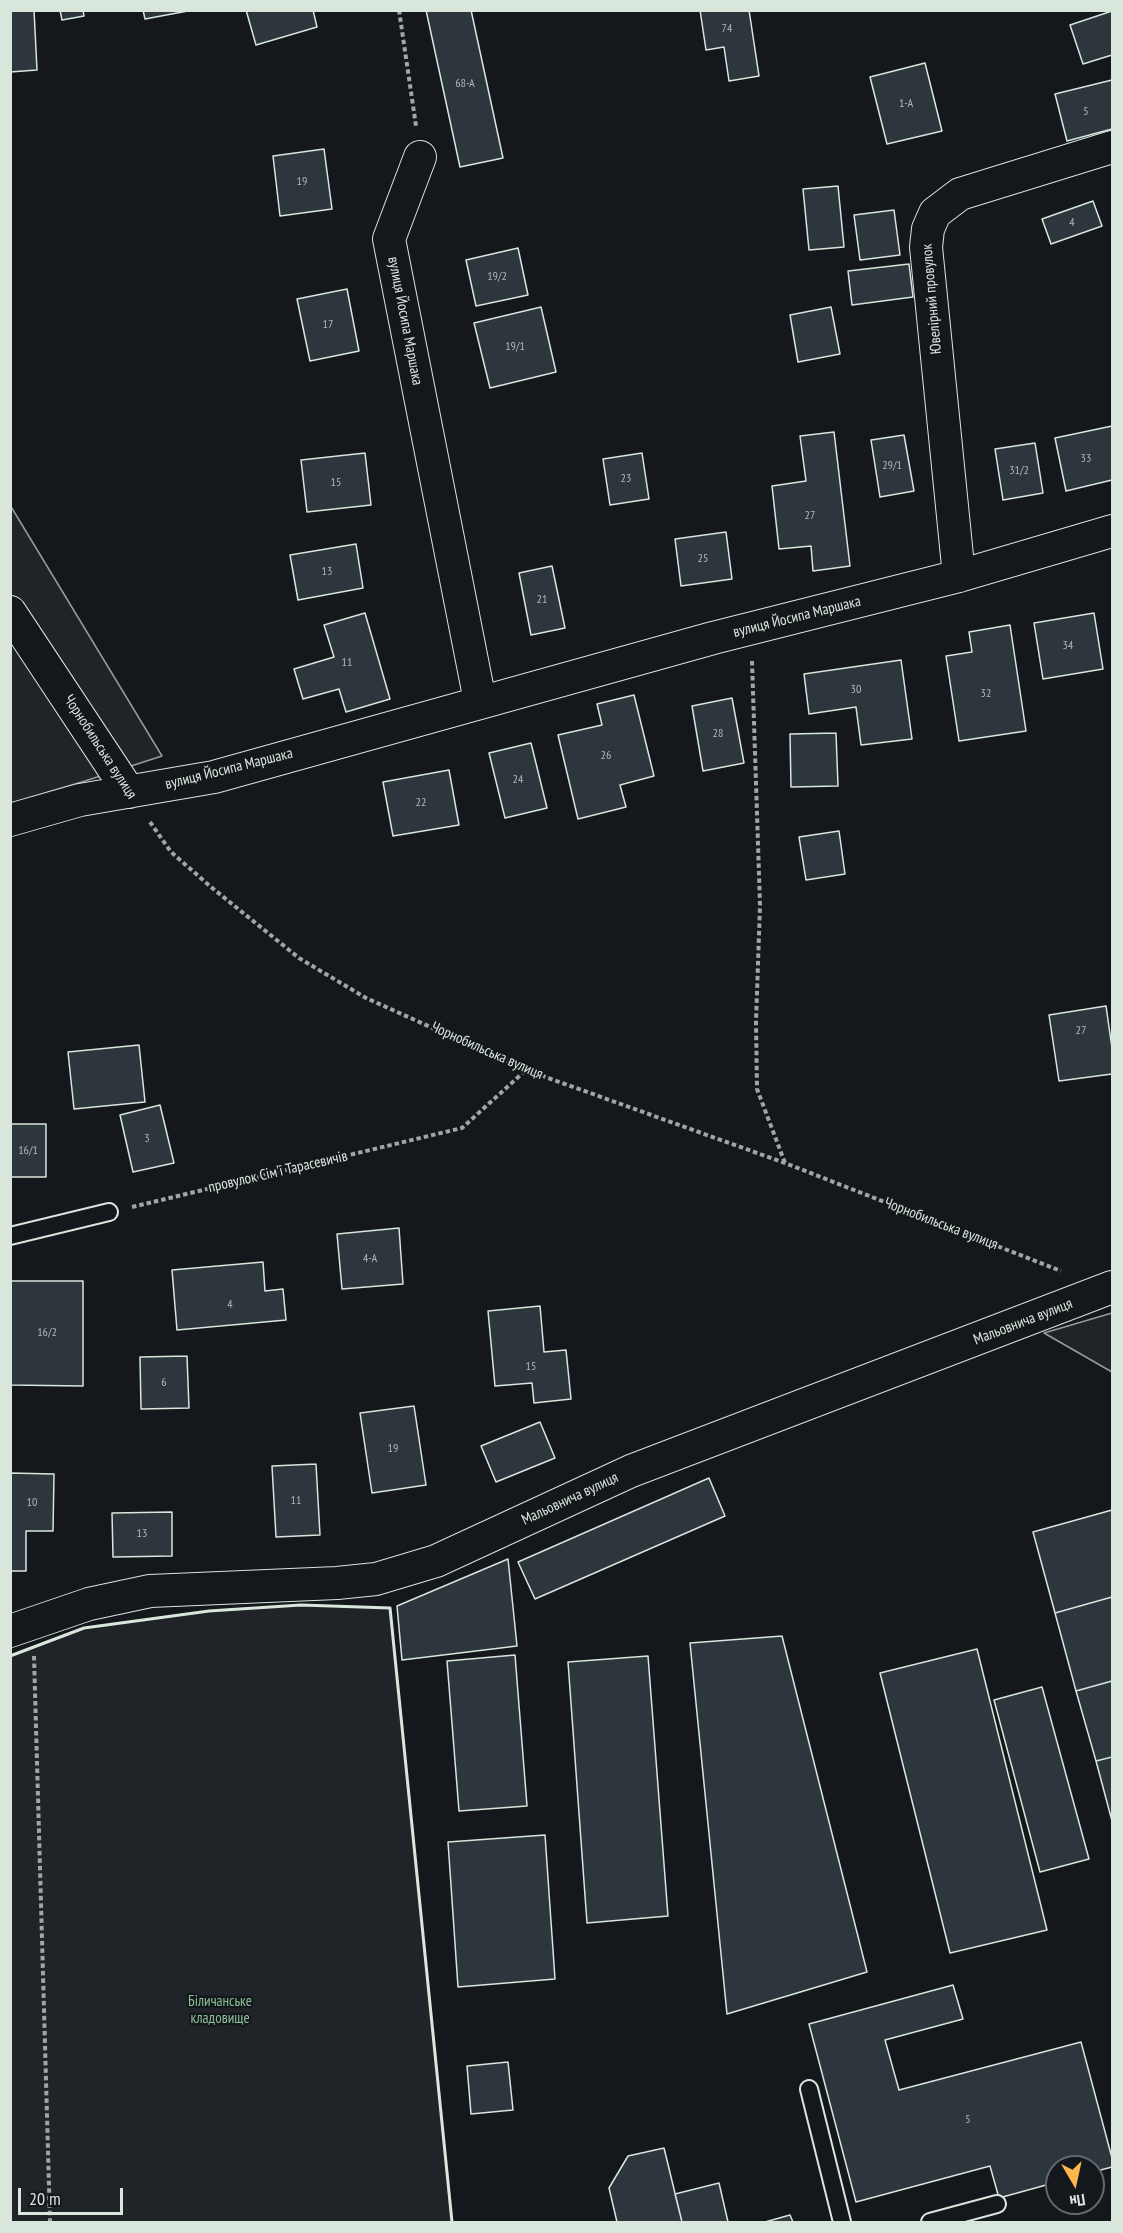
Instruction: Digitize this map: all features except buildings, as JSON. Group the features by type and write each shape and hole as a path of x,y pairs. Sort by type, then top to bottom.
{"street":[{"name":"Ювелірний провулок","path":"959,576 926,248 928,229 936,213 960,194 1113,147"},
{"name":"вулиця Йосипа Маршака","path":"420,157 389,239 480,701"},
{"name":"вулиця Йосипа Маршака","path":"10,820 80,800 214,777 480,701 751,628 959,576 1113,531"},
{"name":"Чорнобильська вулиця","path":"10,612 129,792"},
{"name":"Мальовнича вулиця","path":"20,1628 89,1604 150,1591 356,1581 376,1579 426,1564 631,1471 1111,1288"}],"lane":[{"path":"10,1236 109,1212"},
{"path":"809,2089 842,2223"},
{"path":"930,2223 997,2204"}],"path":[{"path":"399,10 420,157"},
{"path":"751,628 760,906 756,1022 757,1089 784,1163"},
{"name":"Чорнобильська вулиця","path":"129,792 171,852 299,958 366,998 526,1070 784,1163 1111,1288"},
{"name":"провулок Сімʼї Тарасевичів","path":"109,1212 462,1128 526,1070"},
{"path":"20,1628 34,1646 50,2223"}],"green space":[{"path":"10,505 162,756 11,803"},
{"path":"1112,1313 1112,1372 1044,1333"},
{"name":"Біличанське кладовище","path":"301,1605 390,1608 452,2222 11,2222 11,1656 84,1628 209,1611"}],"wall":[{"path":"10,1656 84,1628 209,1611 301,1605 390,1608 452,2222"}]}
